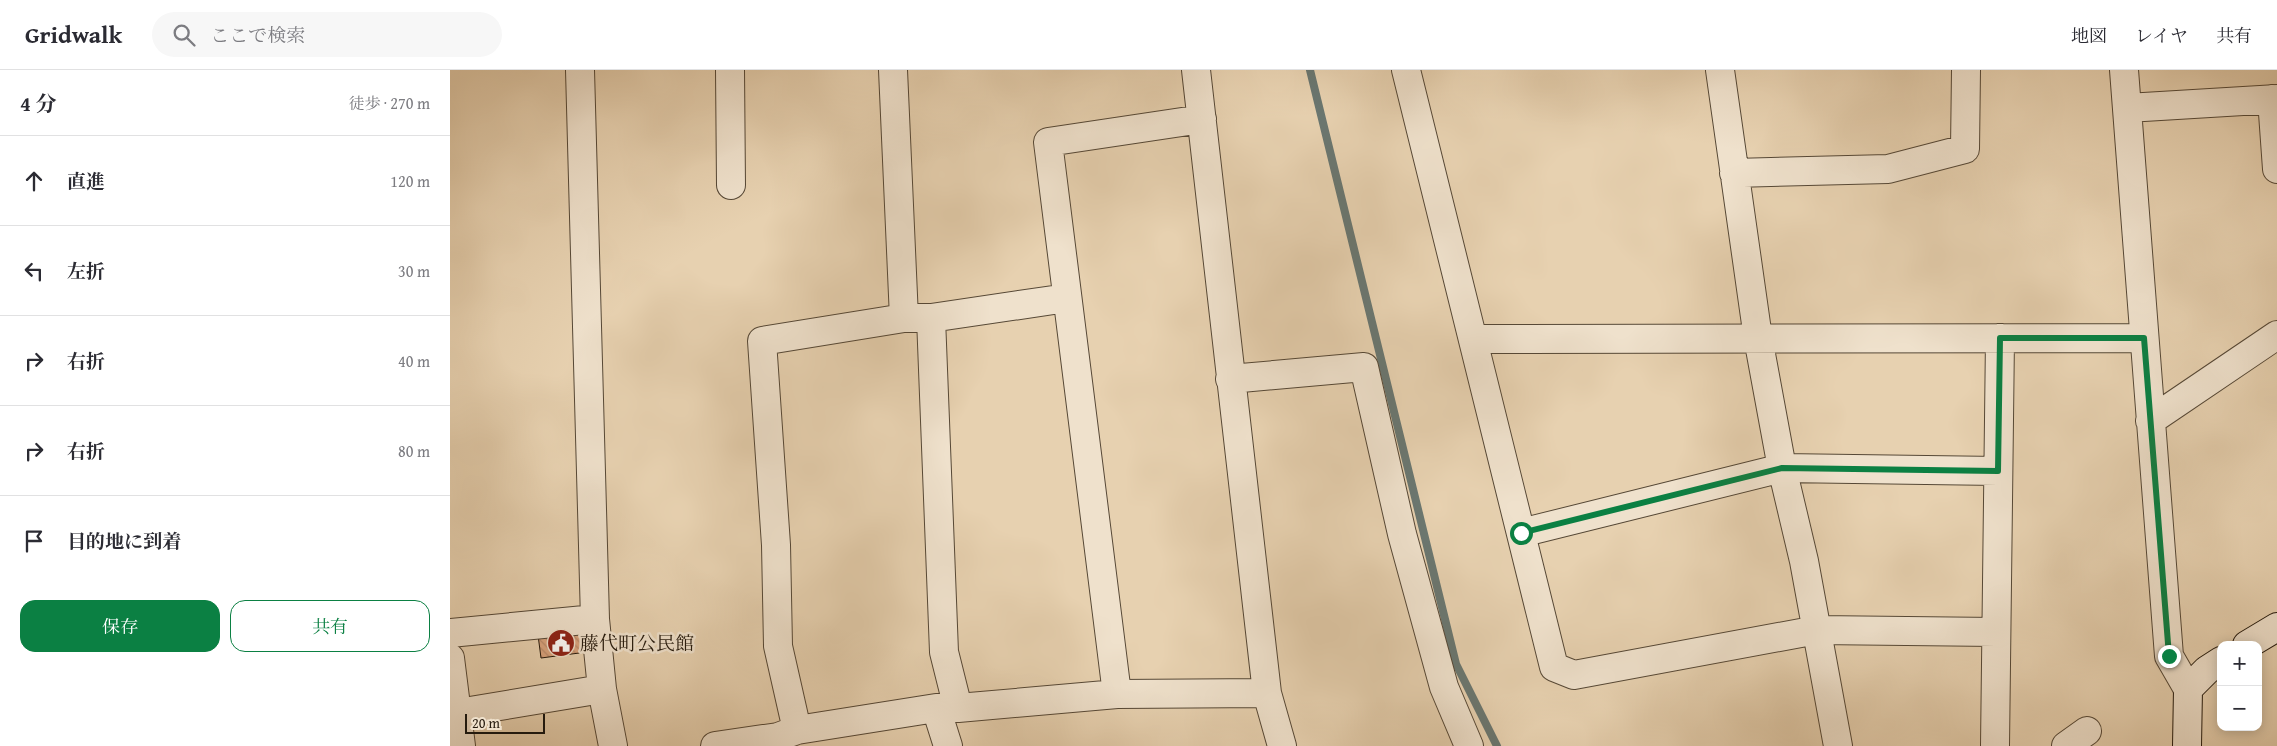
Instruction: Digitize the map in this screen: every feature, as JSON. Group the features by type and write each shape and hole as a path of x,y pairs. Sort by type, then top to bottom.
{"street":[{"path":"580,70 595,619 602,690 614,746"},
{"path":"730,70 731,185"},
{"path":"893,70 904,318"},
{"path":"1196,70 1267,694 1282,746"},
{"path":"1406,70 1554,666 1574,675 1817,630 1996,632"},
{"path":"1720,70 1758,338 1782,468 1804,561 1838,746"},
{"path":"1734,173 1888,169 1965,149 1966,70"},
{"path":"2124,70 2169,656 2188,690 2188,746"},
{"path":"2126,108 2274,99 2277,170"},
{"path":"1117,694 1048,142 1202,119"},
{"path":"797,730 778,646 776,545 762,340 904,318 931,318 1067,298"},
{"path":"931,318 948,746"},
{"path":"2150,421 2277,335"},
{"path":"1995,746 2000,338"},
{"path":"1473,339 2144,338"},
{"path":"1230,379 1364,366 1402,534 1444,687 1469,746"},
{"path":"1521,533 1782,468 1998,471"},
{"path":"450,634 595,619"},
{"path":"2254,641 2277,627"},
{"path":"450,658 461,746"},
{"path":"2188,690 2207,670 2217,664"},
{"path":"458,713 602,690"},
{"path":"715,746 778,737 797,730 947,708 1117,694 1267,694"}],"building":[{"path":"580,630 581,639 586,639 587,652 541,658 538,635"}],"waterway":[{"path":"1310,70 1456,664 1497,746"}],"place":[{"name":"藤代町公民館","path":"561,643"}],"route":[{"path":"1521,533 1782,468 1998,471 2000,338 2144,338 2169,656"}]}
